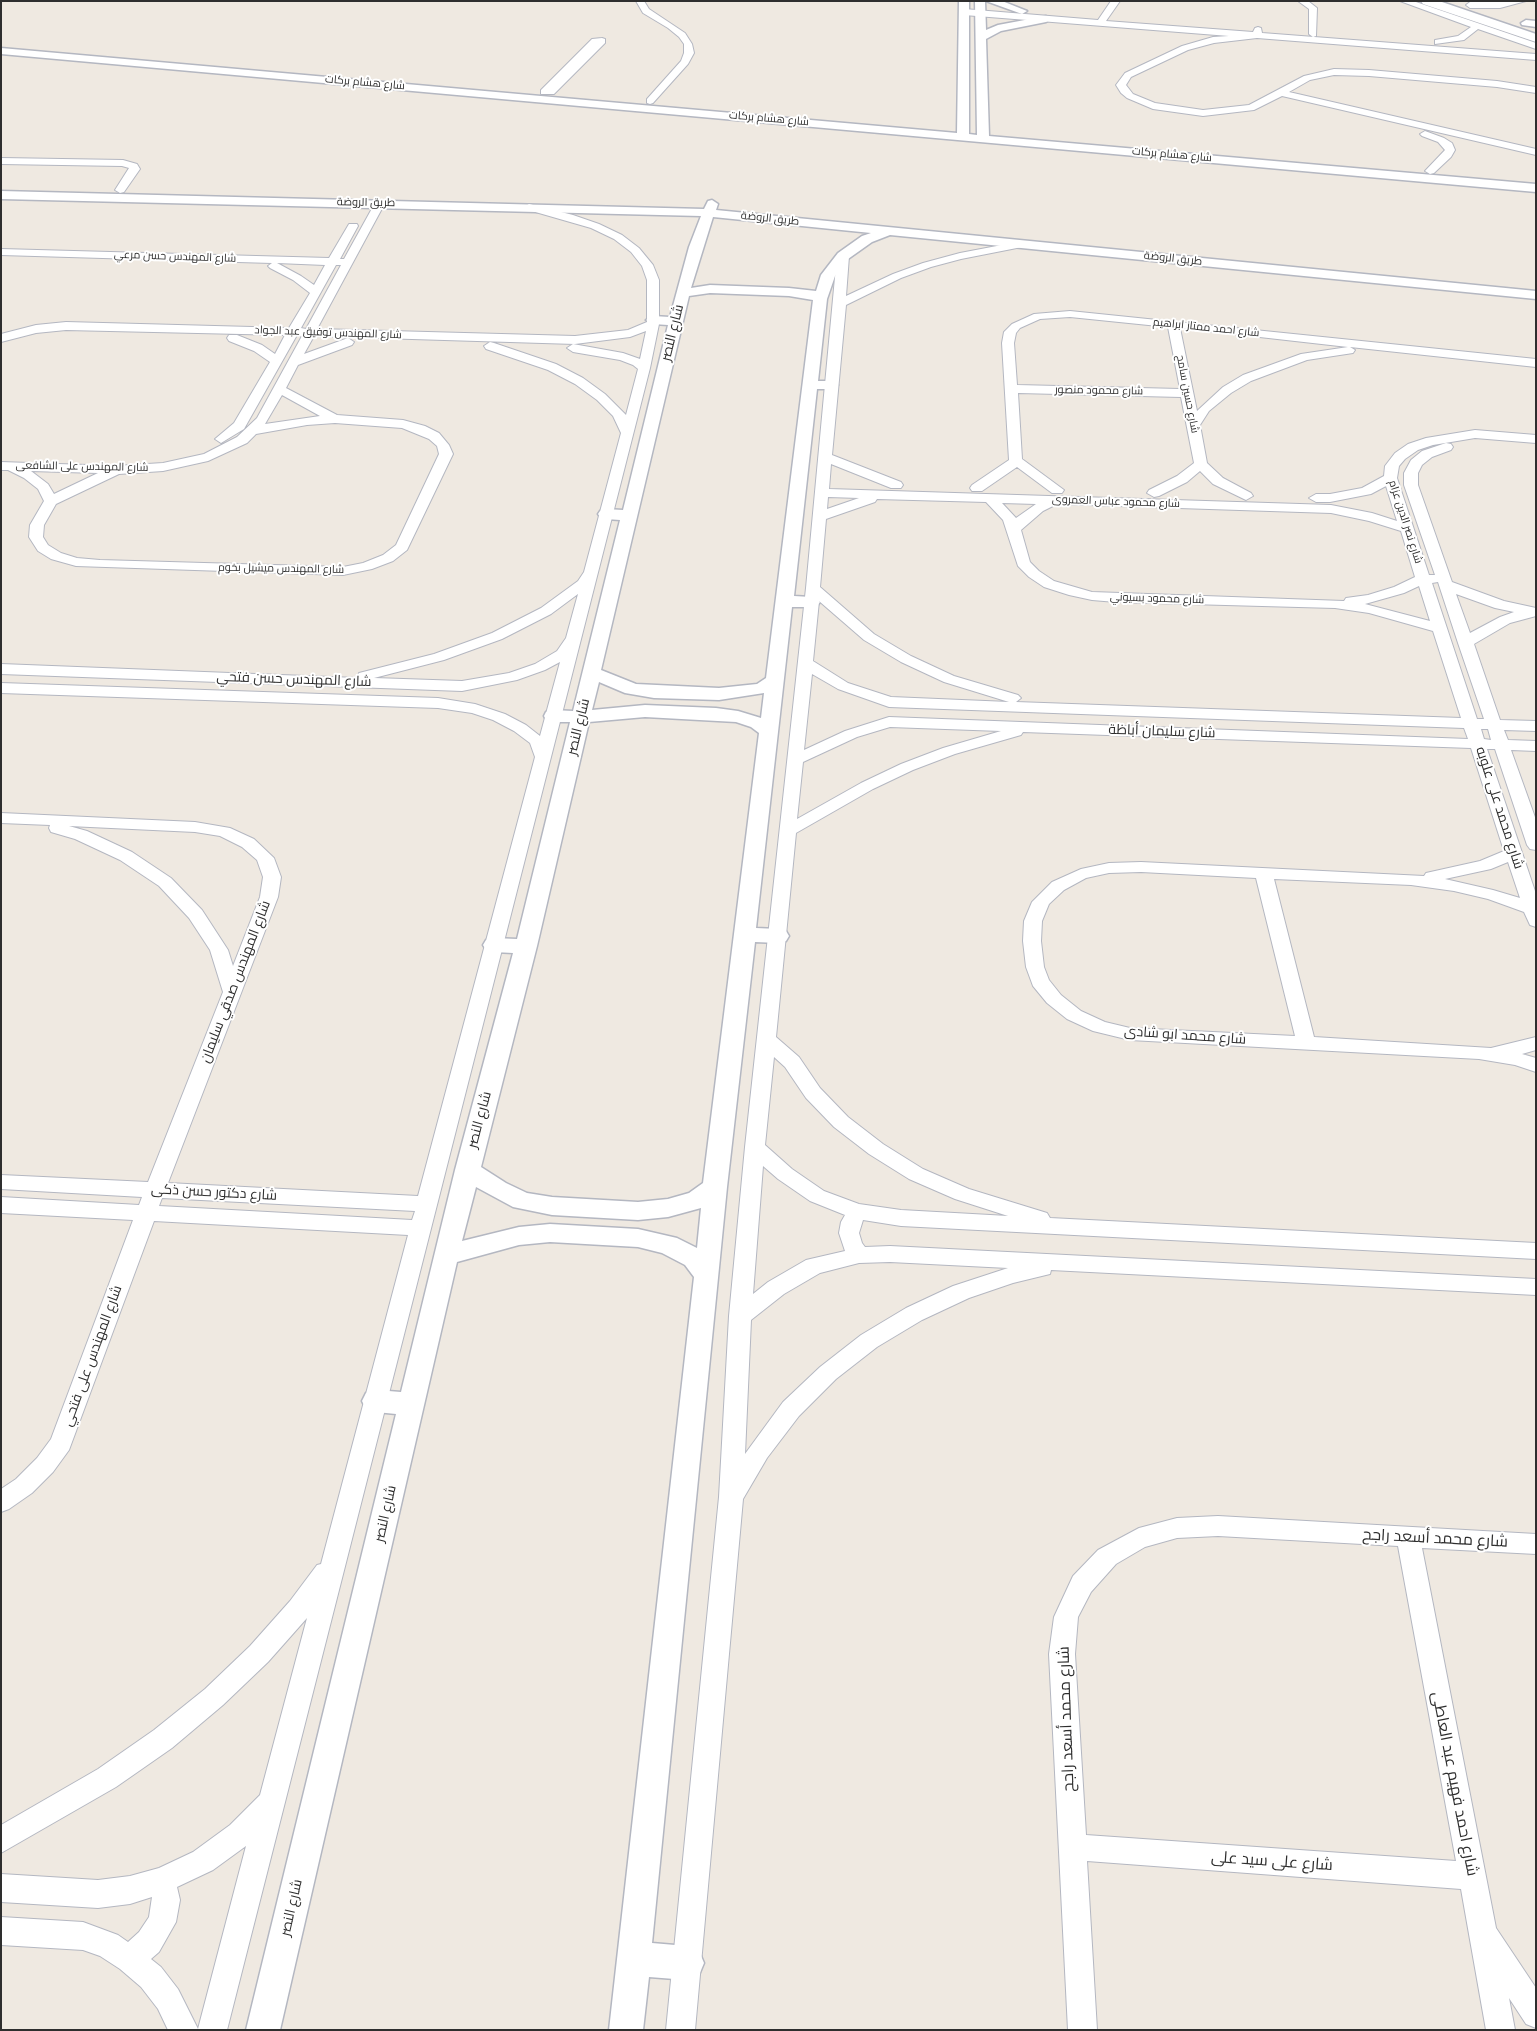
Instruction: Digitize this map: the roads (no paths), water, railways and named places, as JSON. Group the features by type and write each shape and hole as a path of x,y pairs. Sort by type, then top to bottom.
{"main road":[{"path":"1426,1 1536,38"},
{"path":"1463,2 1532,24"}],"street":[{"path":"640,1 646,11 682,34 688,44 689,53 685,62 650,101"},
{"path":"991,1 1022,11"},
{"path":"1102,20 1116,1"},
{"path":"1302,1 1313,8 1313,34"},
{"path":"1404,1 1536,46"},
{"path":"1463,2 1500,5 1525,3"},
{"path":"1510,14 1525,3"},
{"path":"963,133 959,114 964,7 1102,20 1433,46 1461,38 1477,26"},
{"path":"980,8 1046,19 1102,20 1142,26 1313,34 1433,46 1446,65 1497,84 1536,90"},
{"path":"980,8 983,134"},
{"path":"981,38 998,28 1046,19"},
{"path":"1142,26 1170,46"},
{"path":"1257,32 1200,43 1170,46 1128,75 1121,85 1124,91 1135,99 1153,106 1203,113 1229,112 1250,108 1307,78 1334,72 1536,58"},
{"path":"595,41 602,41 548,92 595,41"},
{"name":"شارع هشام بركات","path":"1,44 49,51 963,133 1034,135 1536,188"},
{"name":"شارع هشام بركات","path":"1,51 49,51"},
{"name":"شارع هشام بركات","path":"442,86 548,92 650,101 686,108 904,124 963,133"},
{"path":"1281,93 1430,135 1448,145 1450,150 1430,171"},
{"path":"1270,99 1536,152"},
{"path":"982,114 994,121"},
{"path":"904,124 924,122"},
{"path":"1015,130 1034,135"},
{"name":"شارع هشام بركات","path":"983,134 1353,168 1430,171 1536,180"},
{"path":"1,161 123,163 133,166 135,169 120,190"},
{"name":"طريق الروضة","path":"1,187 120,190 156,194"},
{"name":"طريق الروضة","path":"1,195 156,194 366,203 647,210 710,208"},
{"name":"طريق الروضة","path":"206,196 710,208 1374,274 1536,295"},
{"name":"شارع المهندس على الشافعى","path":"4,463 144,461 191,452 211,445 228,436 240,426 366,203"},
{"name":"شارع المهندس على الشافعى","path":"4,463 138,470 186,463 227,449 254,430 262,420 380,203"},
{"path":"212,2030 573,638 644,368 661,322 653,280 647,265 635,250 618,238 595,226 562,215 525,207"},
{"name":"شارع النصر","path":"262,2030 446,1255 526,946 629,515 661,322 683,293 690,234 710,208"},
{"path":"647,210 665,214 690,234"},
{"name":"طريق الروضة","path":"823,220 888,231 1325,269"},
{"path":"626,2030 715,1187 744,935 784,601 821,385 830,301 828,275 843,256 867,239 888,231"},
{"path":"683,293 710,289 802,293 830,301 897,276 960,256 1023,244"},
{"path":"275,263 342,247"},
{"name":"شارع المهندس حسن مرعي","path":"1,252 347,265"},
{"name":"شارع المهندس حسن مرعي","path":"6,261 275,263"},
{"path":"275,263 316,292"},
{"name":"طريق الروضة","path":"1374,274 1536,286"},
{"path":"247,330 286,319 306,310"},
{"name":"شارع احمد ممتاز ابراهيم","path":"1016,461 1009,337 1010,332 1016,326 1038,316 1070,314 1536,363"},
{"path":"318,318 347,337"},
{"name":"شارع المهندس توفيق عبد الجواد","path":"1,348 27,340 61,334 233,338 308,336 575,340 621,334 661,322"},
{"name":"شارع حسين سامح","path":"1173,325 1201,464"},
{"name":"شارع المهندس توفيق عبد الجواد","path":"1,338 36,329 66,326 247,330 291,336"},
{"path":"294,362 347,337"},
{"name":"شارع المهندس توفيق عبد الجواد","path":"347,337 591,350 623,357 637,362 644,368"},
{"path":"233,338 258,348 277,361"},
{"path":"490,346 545,364 579,381 601,397 619,414 627,433"},
{"path":"1193,425 1206,408 1227,390 1246,378 1305,358 1377,346"},
{"path":"680,2030 731,1497 740,1316 755,1147 796,760 825,457 821,385"},
{"name":"شارع المهندس ميشيل بخوم","path":"279,389 335,419"},
{"name":"شارع محمود منصور","path":"1011,389 1187,393"},
{"name":"شارع المهندس ميشيل بخوم","path":"51,502 37,525 36,537 43,548 56,556 76,562 319,571 343,570 367,566 388,558 402,547 446,454 443,445 434,436 403,424 335,419 298,422 254,430"},
{"name":"شارع نصر الدين عزام","path":"1471,723 1390,478 1392,466 1400,456 1413,447 1431,441 1475,434 1536,438"},
{"name":"شارع نصر الدين عزام","path":"1494,724 1411,486 1411,473 1416,463 1432,452 1463,443 1486,442 1536,446"},
{"path":"825,457 894,490"},
{"path":"977,488 1006,470 1016,461 1056,495 1024,518 1014,529"},
{"path":"4,463 29,476 43,487 51,502 116,470"},
{"path":"1154,493 1182,479 1201,464 1218,481 1246,496"},
{"name":"شارع محمود عباس العمروى","path":"822,488 894,490 977,488 1056,495 1330,503 1366,491 1390,478"},
{"path":"819,517 894,490"},
{"name":"شارع محمود عباس العمروى","path":"894,490 989,498 1154,493 1246,496 1330,503 1407,530"},
{"name":"شارع محمود بسيوني","path":"989,498 1009,518 1014,529 1023,563 1034,574 1049,584 1069,591 1092,596 1116,598 1335,604 1379,611 1439,628"},
{"path":"606,514 629,515"},
{"path":"343,681 439,657 497,636 546,611 566,597 584,583 592,568"},
{"path":"1424,579 1444,582 1481,599 1533,612"},
{"name":"شارع محمود بسيوني","path":"1335,604 1399,590 1424,579"},
{"path":"784,601 812,595 869,637 906,659 973,687 1050,707"},
{"path":"1465,643 1483,630 1505,620 1533,612"},
{"name":"شارع المهندس حسن فتحي","path":"1,669 443,686 480,684 512,677 540,667 563,654 573,638"},
{"name":"شارع سليمان أباظة","path":"805,664 843,686 889,702 1536,726"},
{"path":"592,673 632,689 654,692 719,694 742,692 763,688 775,680"},
{"path":"475,709 485,704 490,696 488,689 480,684"},
{"name":"شارع المهندس حسن فتحي","path":"1,688 438,703 475,709 499,717 520,728 537,742 542,757"},
{"path":"889,702 882,706 880,711 882,717 889,722"},
{"path":"553,716 581,717 645,711 716,714 738,717 758,723 769,732"},
{"name":"شارع سليمان أباظة","path":"796,760 851,734 889,722 1536,746"},
{"name":"شارع محمد على علوبه","path":"1471,723 1533,914"},
{"name":"شارع محمد على علوبه","path":"1494,724 1536,845"},
{"path":"788,831 867,786 907,767 993,738 1038,727"},
{"name":"شارع المهندس صدقي سليمان","path":"1,818 195,827 224,832 248,843 265,858 272,877 269,897 155,1190"},
{"path":"30,820 81,835 126,856 165,882 196,914 219,950 232,992"},
{"name":"شارع محمد ابو شادى","path":"1412,880 1485,866 1513,854"},
{"name":"شارع محمد ابو شادى","path":"1533,914 1493,895 1454,886 1412,880 1141,867 1109,868 1081,874 1058,886 1041,902 1033,922 1032,941 1035,967 1040,982 1054,999 1074,1015 1100,1027 1130,1034 1479,1052 1516,1049 1536,1043"},
{"path":"1264,874 1306,1044"},
{"path":"744,935 778,936"},
{"path":"494,945 526,946"},
{"path":"767,1040 792,1062 813,1093 841,1122 876,1149 916,1174 962,1194 1070,1227"},
{"name":"شارع محمد ابو شادى","path":"1479,1052 1517,1059 1536,1065"},
{"path":"755,1147 785,1174 818,1196 857,1211 901,1218 1536,1251"},
{"path":"467,1170 497,1189 522,1200 552,1206 638,1211 668,1208 697,1200 715,1187"},
{"name":"شارع دكتور حسن ذكى","path":"1,1182 426,1204"},
{"name":"شارع المهندس على فتحي","path":"1,1502 24,1486 45,1465 60,1443 155,1190"},
{"name":"شارع دكتور حسن ذكى","path":"1,1205 420,1228"},
{"path":"857,1211 851,1222 849,1233 852,1244 859,1255"},
{"path":"446,1255 519,1236 550,1234 638,1238 668,1245 694,1258 707,1275"},
{"path":"740,1316 776,1288 814,1266 859,1255 890,1254 1536,1287"},
{"path":"731,1497 759,1451 791,1409 828,1373 869,1341 914,1314 962,1292 1012,1275 1064,1263"},
{"path":"376,1401 412,1404"},
{"name":"شارع محمد أسعد راجح","path":"1082,2030 1062,1654 1066,1617 1082,1584 1107,1557 1139,1538 1177,1528 1218,1526 1536,1544"},
{"name":"شارع احمد فهيم عبد العاطى","path":"1408,1537 1500,2030"},
{"path":"1,1840 108,1778 163,1739 214,1698 259,1654 299,1609 333,1564"},
{"path":"1,1888 98,1894 130,1890 162,1880 203,1861 240,1834 271,1802"},
{"name":"شارع على سيد على","path":"1072,1847 1472,1876"},
{"path":"130,1959 149,1942 162,1922 166,1900 162,1880"},
{"path":"1482,1929 1536,2014"},
{"path":"1,1931 83,1936 108,1945 130,1959 151,1978 168,1999 184,2030"},
{"path":"635,1959 687,1963"}]}
